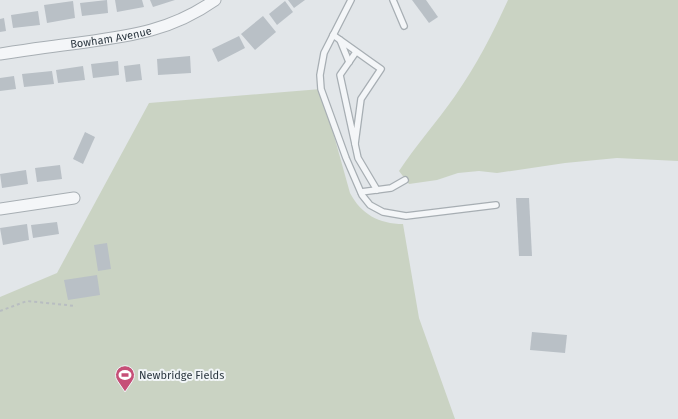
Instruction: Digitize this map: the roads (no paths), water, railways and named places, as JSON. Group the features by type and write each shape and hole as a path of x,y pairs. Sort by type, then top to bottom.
{"street":[{"name":"Bowham Avenue","path":"0,54 122,37 153,30 184,18 215,0"},
{"path":"0,209 74,198"}],"lane":[{"path":"351,0 324,53 320,75 322,89 346,158 360,192 370,204 383,212 406,216 496,206"},
{"path":"393,0 404,26"},
{"path":"333,35 381,69 361,99 355,144"},
{"path":"340,40 349,62"},
{"path":"356,52 340,75 358,158 377,190"},
{"path":"360,192 391,188 405,180"}],"place":[{"name":"Newbridge Fields","path":"125,392"}]}
